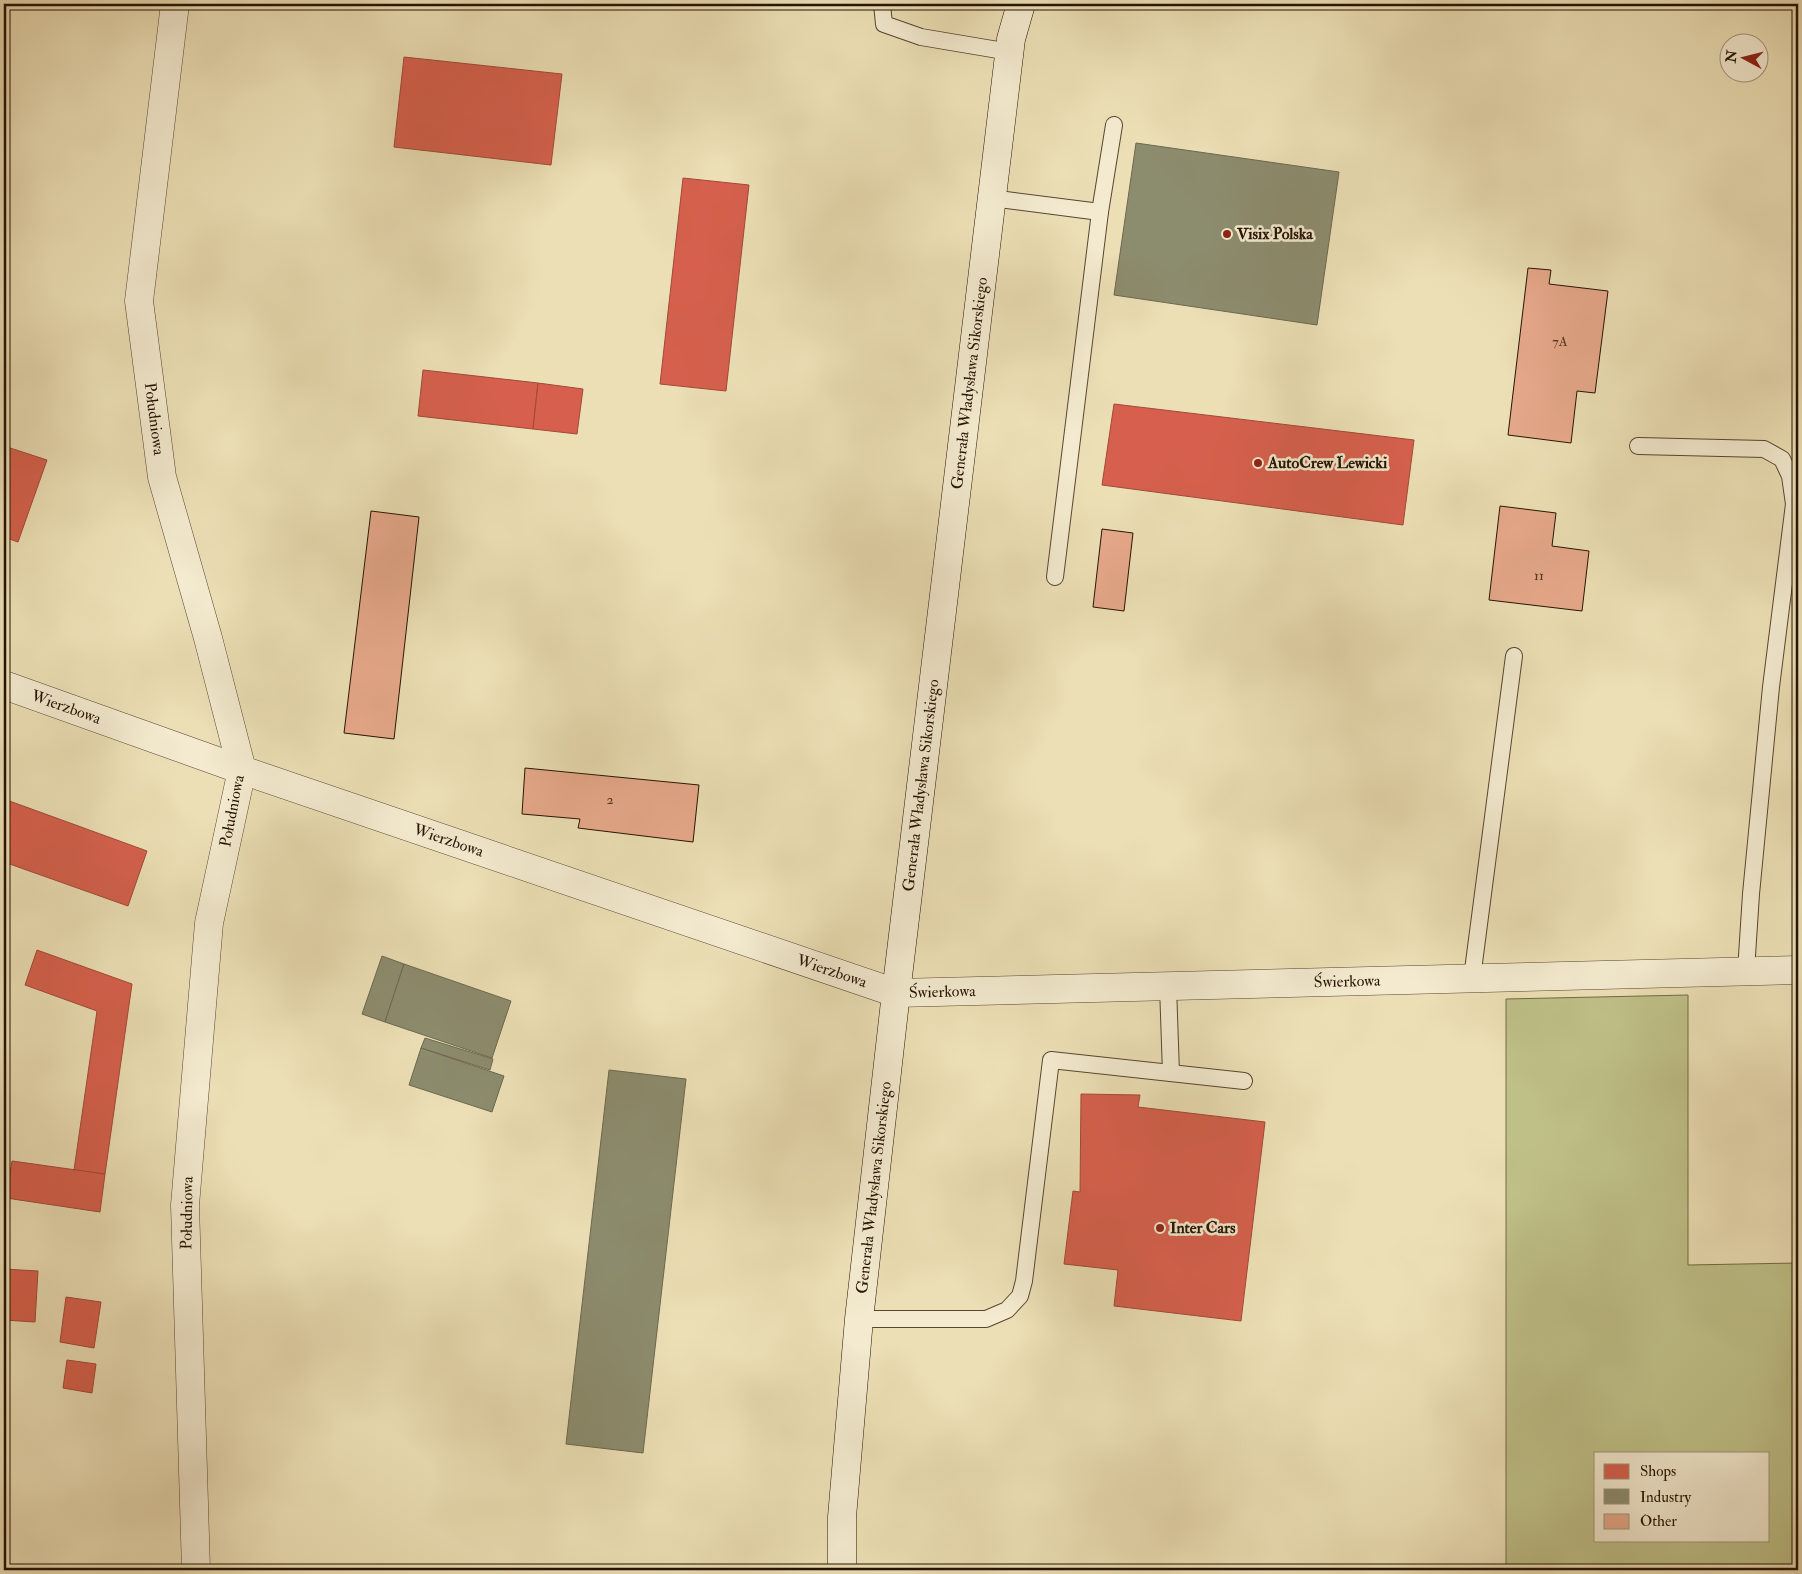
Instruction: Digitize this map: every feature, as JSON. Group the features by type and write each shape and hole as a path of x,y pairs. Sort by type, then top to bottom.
{"street":[{"name":"Południowa","path":"175,4 139,301 162,476 208,638 242,770 209,923 185,1205 196,1570"},
{"name":"Generała Władysława Sikorskiego","path":"842,1570 842,1518 859,1319 896,993 1011,39 1021,4"},
{"name":"Wierzbowa","path":"4,685 242,770 896,993"},
{"name":"Świerkowa","path":"896,993 1798,970"}],"lane":[{"path":"882,4 884,24 921,37 1010,52"},
{"path":"1055,577 1100,212 1114,125"},
{"path":"991,198 1100,212"},
{"path":"1638,446 1764,449 1782,459 1790,476 1794,504 1760,803 1746,971"},
{"path":"1472,978 1514,656"},
{"path":"1168,986 1171,1073"},
{"path":"859,1319 986,1319 1008,1310 1020,1296 1024,1281 1051,1060 1244,1081"}],"green space":[{"path":"1688,995 1688,1265 1798,1263 1798,1570 1506,1570 1506,999"}],"building: Shops":[{"path":"404,57 562,74 551,165 394,147"},
{"path":"683,178 749,185 726,391 660,384"},
{"path":"423,370 538,383 533,429 418,416"},
{"path":"538,383 583,389 577,434 533,429"},
{"name":"AutoCrew Lewicki","path":"1114,404 1414,440 1403,525 1102,485"},
{"path":"4,446 47,460 18,542 4,537"},
{"path":"4,799 147,851 128,906 4,862"},
{"path":"37,950 132,984 105,1174 74,1170 97,1011 25,985"},
{"name":"Inter Cars","path":"1081,1094 1140,1095 1138,1107 1265,1122 1241,1321 1114,1306 1118,1270 1064,1264 1073,1191 1080,1192"},
{"path":"12,1161 105,1174 100,1212 6,1198"},
{"path":"4,1269 38,1271 35,1322 4,1320"},
{"path":"66,1297 101,1302 94,1348 60,1342"},
{"path":"67,1360 96,1364 92,1393 63,1388"}],"building: Industry":[{"name":"Visix Polska","path":"1136,143 1339,172 1317,325 1114,295"},
{"path":"382,956 404,964 385,1022 362,1014"},
{"path":"404,964 511,1001 492,1058 385,1022"},
{"path":"425,1038 493,1059 490,1070 421,1048"},
{"path":"421,1048 504,1076 492,1112 409,1085"},
{"path":"609,1070 686,1079 643,1453 566,1444"}],"building: Other":[{"path":"1528,268 1551,270 1549,284 1608,291 1595,393 1577,391 1571,443 1508,435"},
{"path":"1500,506 1556,513 1552,546 1589,551 1582,611 1489,600"},
{"path":"371,511 419,517 394,739 344,733"},
{"path":"1102,529 1133,533 1124,611 1093,607"},
{"path":"525,768 699,785 693,842 578,828 580,819 522,814"}],"place":[{"name":"Visix Polska","path":"1227,234"},
{"name":"AutoCrew Lewicki","path":"1258,463"},
{"name":"Inter Cars","path":"1160,1228"}]}
